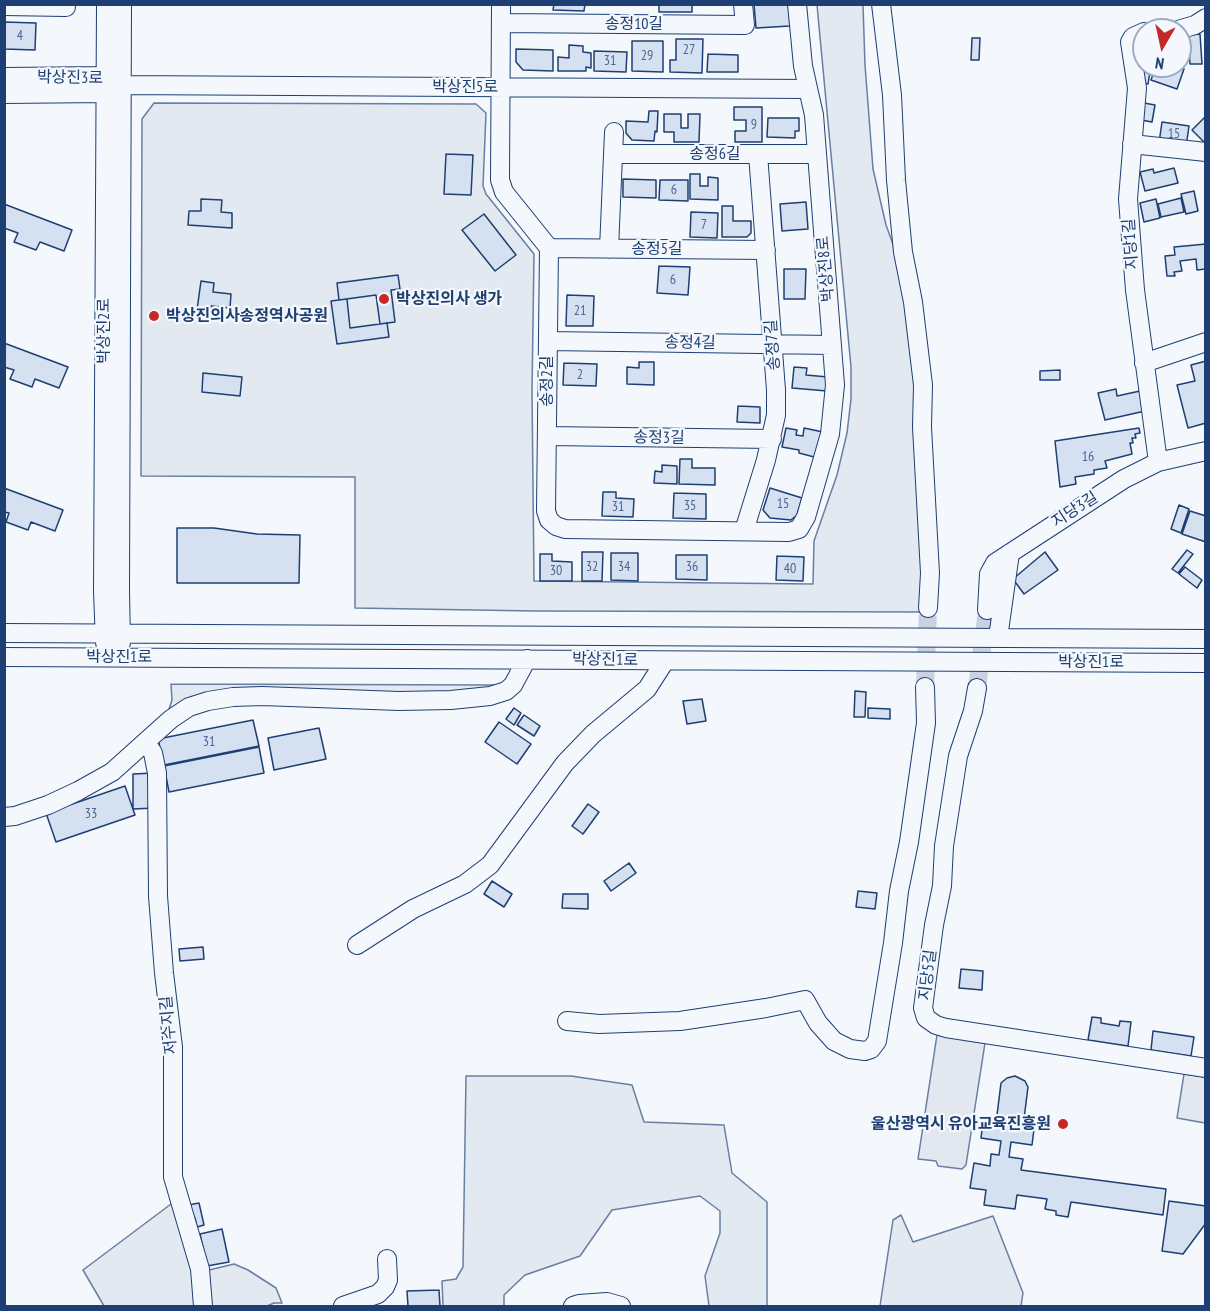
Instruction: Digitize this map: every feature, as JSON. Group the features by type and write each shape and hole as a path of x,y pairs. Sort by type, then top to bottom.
{"street":[{"name":"박상진2로","path":"106,4 105,85 113,657"},
{"name":"박상진2로","path":"113,633 122,4"},
{"path":"501,4 500,180 504,192 549,248"},
{"name":"송정10길","path":"501,23 745,25 743,4"},
{"name":"박상진8로","path":"797,4 803,66 814,115 835,385 830,434 806,517 799,529"},
{"path":"881,4 892,95 896,180 903,252 913,302 923,385 922,427 930,573 928,608"},
{"path":"4,6 66,7"},
{"path":"1192,25 1206,18"},
{"name":"지당1길","path":"1132,39 1130,42 1132,55"},
{"name":"박상진3로","path":"4,78 122,85"},
{"name":"지당1길","path":"1135,78 1137,88 1128,199 1135,290 1158,462"},
{"name":"박상진3로","path":"4,94 105,85"},
{"name":"박상진5로","path":"122,85 808,89"},
{"path":"609,249 614,132"},
{"path":"1132,144 1206,152"},
{"name":"송정6길","path":"613,154 817,154"},
{"name":"송정7길","path":"744,531 772,439 777,390 758,154"},
{"name":"송정5길","path":"549,248 766,249"},
{"name":"송정2길","path":"549,248 546,510 549,520 565,529 789,532 799,529"},
{"name":"송정4길","path":"548,341 832,345"},
{"path":"1144,363 1206,342"},
{"name":"송정3길","path":"547,436 772,439"},
{"name":"지당3길","path":"987,610 988,574 995,563 1124,479 1158,462 1206,452"},
{"path":"998,638 1010,553"},
{"name":"박상진1로","path":"4,633 1206,639"},
{"name":"박상진1로","path":"4,657 1206,663"},
{"path":"4,817 48,805 112,772 171,719 189,707 233,697 399,701 451,700 490,696 506,691 513,685 527,659"},
{"path":"357,945 412,909 465,884 490,865 577,749 619,710 647,689 665,661"},
{"path":"567,1021 599,1024 680,1021 746,1012 805,1000 818,1023 834,1041 850,1049 866,1051 870,1049 877,1041 894,943 899,891 909,842 926,723 925,687"},
{"name":"지당5길","path":"977,688 973,711 958,756 944,846 942,886 934,925 923,1008 926,1018 946,1028 1206,1068"},
{"name":"저수지길","path":"146,742 153,753 157,773 158,896 173,1047 173,1177 200,1269 202,1306"},
{"path":"343,1306 378,1294 385,1287 388,1280 387,1259"},
{"path":"573,1306 607,1302 621,1306"}],"shaded area":[{"path":"817,5 863,5 873,169 886,225 901,266 917,383 922,554 920,612 355,608 355,477 141,476 142,119 154,103 476,104 486,113 483,186 486,194 534,254 532,391 534,581 813,584 814,541 837,475 847,433 851,399 851,367"},
{"path":"171,684 496,685 482,691 184,701 169,709 172,700"},
{"path":"937,1035 985,1043 966,1165 962,1169 938,1166 936,1161 918,1159"},
{"path":"1184,1074 1205,1077 1205,1123 1177,1118"},
{"path":"466,1076 571,1076 632,1085 644,1122 724,1125 732,1173 767,1202 767,1306 709,1306 705,1276 720,1233 720,1211 700,1196 612,1210 580,1256 525,1275 504,1295 504,1306 443,1306 442,1281 456,1279 463,1267"},
{"path":"175,1201 196,1269 199,1306 104,1306 83,1270"},
{"path":"901,1215 913,1242 993,1216 1023,1293 1021,1306 880,1306 893,1220"},
{"path":"234,1264 276,1288 282,1303 267,1306 206,1306 205,1271"}],"building":[{"path":"554,4 585,4 584,11 553,10"},
{"path":"659,4 692,4 692,12 659,12"},
{"path":"754,4 789,4 790,26 756,28"},
{"path":"4,22 36,23 35,50 4,49"},
{"path":"1200,34 1202,64 1192,64 1192,35"},
{"path":"972,38 980,38 979,60 971,60"},
{"path":"676,39 703,39 702,73 670,72 670,60 676,60"},
{"path":"632,41 663,41 663,72 632,71"},
{"path":"569,45 583,46 583,52 591,53 591,68 586,67 586,71 558,71 558,57 569,58"},
{"path":"516,49 553,50 553,71 523,70 516,62"},
{"path":"594,51 627,52 626,72 594,71"},
{"path":"708,54 738,55 738,72 707,72"},
{"path":"1144,78 1149,78 1148,84 1143,83"},
{"path":"1152,78 1181,78 1177,89 1151,80"},
{"path":"1144,103 1155,105 1152,122 1141,120"},
{"path":"734,107 762,107 762,142 735,142 735,131 746,131 746,120 734,120"},
{"path":"649,111 658,111 654,141 632,140 626,133 626,121 648,122"},
{"path":"664,114 681,114 681,128 688,128 688,114 700,114 699,142 674,142 674,132 664,132"},
{"path":"1206,116 1206,144 1192,130"},
{"path":"768,118 799,118 799,131 795,131 795,138 767,137"},
{"path":"1162,122 1189,126 1186,147 1159,143"},
{"path":"446,154 473,155 471,195 444,194"},
{"path":"1174,168 1178,183 1145,191 1140,172 1153,169 1154,173"},
{"path":"690,174 700,174 700,186 708,186 708,177 718,178 718,200 690,199"},
{"path":"623,179 656,180 656,198 623,197"},
{"path":"660,180 688,180 688,201 659,200"},
{"path":"1194,191 1198,211 1186,214 1181,194"},
{"path":"1181,198 1184,212 1161,217 1158,204"},
{"path":"201,199 222,200 221,212 232,213 232,228 188,225 189,211 201,211"},
{"path":"1156,199 1160,218 1144,222 1140,203"},
{"path":"806,202 808,229 782,231 780,204"},
{"path":"4,204 72,230 64,251 40,242 36,250 14,242 18,233 4,228"},
{"path":"722,206 733,206 733,221 751,221 751,233 747,237 722,237"},
{"path":"691,212 718,213 717,238 690,237"},
{"name":"박상진의사 생가","path":"484,214 516,255 495,271 462,230"},
{"path":"1206,244 1206,269 1197,270 1196,259 1180,261 1182,271 1174,272 1175,276 1167,276 1165,256 1175,255 1174,247"},
{"path":"659,266 690,267 688,295 657,293"},
{"path":"784,269 806,269 805,299 784,299"},
{"name":"박상진의사 생가","path":"398,275 400,289 391,290 395,322 380,324 376,295 339,300 337,283"},
{"path":"201,281 214,283 213,292 231,294 230,308 211,306 211,311 197,310"},
{"path":"567,295 594,296 593,326 566,326"},
{"name":"박상진의사 생가","path":"347,299 350,328 387,323 389,337 337,344 331,301"},
{"path":"4,343 68,367 59,388 35,379 32,387 10,379 14,370 4,367"},
{"path":"1206,361 1206,423 1188,428 1177,385 1195,381 1191,365"},
{"path":"639,362 654,362 654,385 627,384 627,367 639,368"},
{"path":"564,363 597,364 596,386 563,385"},
{"path":"794,367 807,368 806,375 828,377 827,391 792,388"},
{"path":"1060,370 1060,380 1040,380 1040,371"},
{"path":"203,373 242,377 240,396 202,392"},
{"path":"1116,389 1117,396 1140,391 1145,411 1105,420 1098,393"},
{"path":"738,406 760,407 760,423 737,422"},
{"path":"786,428 797,430 796,435 803,436 804,428 823,432 818,458 799,453 799,450 782,447"},
{"path":"1139,428 1140,433 1135,434 1136,438 1132,438 1133,443 1130,443 1132,454 1105,461 1107,468 1094,470 1094,474 1075,477 1076,484 1060,487 1055,441"},
{"path":"680,459 692,459 692,468 715,468 715,485 679,484"},
{"path":"662,465 677,466 677,484 654,483 655,471 662,472"},
{"path":"4,488 63,510 55,531 31,522 28,530 6,522 9,513 4,512"},
{"path":"770,488 802,498 797,515 791,520 770,518 763,510"},
{"path":"603,492 616,492 616,498 634,499 633,517 602,516"},
{"path":"674,493 706,494 706,519 673,518"},
{"path":"1179,505 1189,509 1181,533 1171,529"},
{"path":"1190,511 1206,516 1206,542 1182,534"},
{"path":"177,528 214,528 257,534 300,535 299,583 177,583"},
{"path":"1187,550 1193,554 1178,573 1172,569"},
{"path":"582,552 603,552 602,581 582,581"},
{"path":"1045,552 1058,570 1024,594 1013,579"},
{"path":"611,553 638,553 638,581 611,580"},
{"path":"540,554 552,554 552,561 572,562 572,581 540,581"},
{"path":"676,555 707,555 707,580 676,579"},
{"path":"777,556 804,557 803,581 776,580"},
{"path":"1185,567 1202,580 1197,588 1179,574"},
{"path":"855,691 866,692 865,717 854,717"},
{"path":"702,699 706,721 687,724 683,701"},
{"path":"514,708 521,713 514,725 506,719"},
{"path":"868,708 890,709 890,719 868,718"},
{"path":"524,715 540,726 534,736 517,725"},
{"path":"253,720 259,746 164,765 158,739"},
{"path":"499,722 531,744 517,764 485,742"},
{"path":"319,728 326,759 274,770 268,738"},
{"path":"259,747 264,773 169,792 164,766"},
{"path":"154,773 155,808 133,809 133,774"},
{"path":"125,786 135,815 56,842 46,813"},
{"path":"588,804 599,812 583,834 572,826"},
{"path":"629,863 636,873 611,891 604,881"},
{"path":"492,881 512,894 504,907 484,894"},
{"path":"858,891 877,893 875,909 856,907"},
{"path":"563,894 588,894 588,909 562,908"},
{"path":"203,947 204,959 180,961 179,949"},
{"path":"961,969 983,971 982,990 959,988"},
{"path":"1092,1017 1101,1018 1101,1023 1119,1026 1120,1021 1131,1022 1128,1046 1088,1040"},
{"path":"1153,1031 1194,1037 1191,1056 1151,1050"},
{"path":"1015,1076 1025,1081 1028,1087 1023,1127 1034,1129 1032,1145 1011,1142 1009,1157 1023,1159 1021,1170 1166,1189 1163,1215 1071,1202 1068,1217 1056,1215 1056,1211 1045,1209 1047,1199 1017,1195 1015,1209 984,1205 986,1190 970,1188 974,1163 990,1166 991,1154 999,1155 1001,1141 981,1138 983,1122 996,1123 1001,1083"},
{"path":"1169,1201 1206,1206 1206,1223 1183,1254 1162,1251"},
{"path":"199,1203 204,1225 197,1227 195,1218 191,1218 188,1205"},
{"path":"222,1229 229,1262 207,1266 200,1234"},
{"path":"439,1290 440,1306 408,1306 407,1291"}],"tunnel":[{"path":"925,687 928,608"},
{"path":"977,688 987,610"}],"place":[{"name":"박상진의사 생가","path":"384,299"},
{"name":"박상진의사송정역사공원","path":"154,316"},
{"name":"울산광역시 유아교육진흥원","path":"1063,1124"}]}
